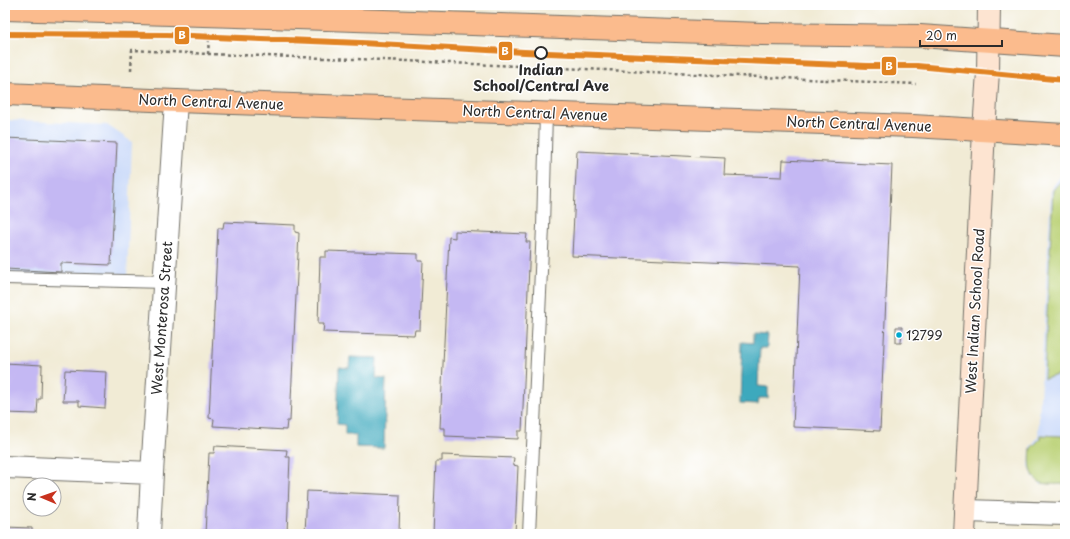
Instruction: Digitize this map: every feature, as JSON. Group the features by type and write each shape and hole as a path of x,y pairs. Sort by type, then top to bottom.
{"main road":[{"name":"West Indian School Road","path":"964,534 987,88 989,5"},
{"path":"5,9 754,34 920,36 1065,46"},
{"name":"North Central Avenue","path":"5,94 913,126 1065,135"}],"street":[{"name":"West Monterosa Street","path":"150,534 152,473 176,101"},
{"path":"5,467 152,473"},
{"path":"965,511 1065,514"}],"lane":[{"path":"529,534 543,227 546,114"},
{"path":"5,278 165,282"}],"path":[{"path":"208,54 209,37"},
{"path":"131,70 132,50 916,84"}],"shaded area":[{"path":"5,120 107,125 132,142 127,278 5,277"},
{"path":"1062,174 1065,174 1065,485 1041,484 1033,477 1029,466 1030,447 1038,437 1051,189"}],"green space":[{"path":"1065,176 1065,364 1064,371 1044,379 1053,190"},
{"path":"1040,435 1065,437 1065,484 1042,483 1034,477 1031,467 1031,448 1040,439"}],"water":[{"path":"753,334 768,335 767,348 760,348 758,386 768,387 768,398 759,398 758,404 740,403 742,342 753,343"},
{"path":"350,357 377,358 376,378 386,379 384,448 356,447 356,435 345,435 345,425 337,424 339,367 349,368"}],"building":[{"path":"5,138 117,143 111,265 61,263 61,272 5,269"},
{"path":"577,151 725,158 724,175 782,177 783,160 892,165 880,431 793,427 800,266 572,256"},
{"path":"224,222 295,225 295,232 299,233 290,421 287,421 286,430 213,426 214,419 209,418 218,228 223,228"},
{"path":"455,231 527,234 526,242 530,242 522,431 518,431 518,439 445,436 445,428 440,428 449,237 455,238"},
{"path":"326,251 418,254 418,261 423,261 420,330 415,330 414,335 323,332 324,324 318,324 320,257 326,257"},
{"path":"896,327 902,327 901,343 896,343"},
{"path":"5,363 42,365 41,399 38,399 37,414 5,413"},
{"path":"65,370 107,372 105,408 79,406 79,401 63,401"},
{"path":"215,446 287,450 286,457 290,457 287,534 205,534 209,453 214,453"},
{"path":"442,455 514,458 513,465 518,466 515,534 433,534 436,461 442,461"},
{"path":"307,491 400,495 399,534 305,534"},
{"path":"5,527 32,528 32,534 5,534"}],"transit line":[{"name":"B","path":"5,34 167,35 361,43 524,52 868,66 917,66 1065,80"}],"place":[{"name":"Indian School/Central Ave","path":"541,53"},
{"name":"12799","path":"899,335"}]}
